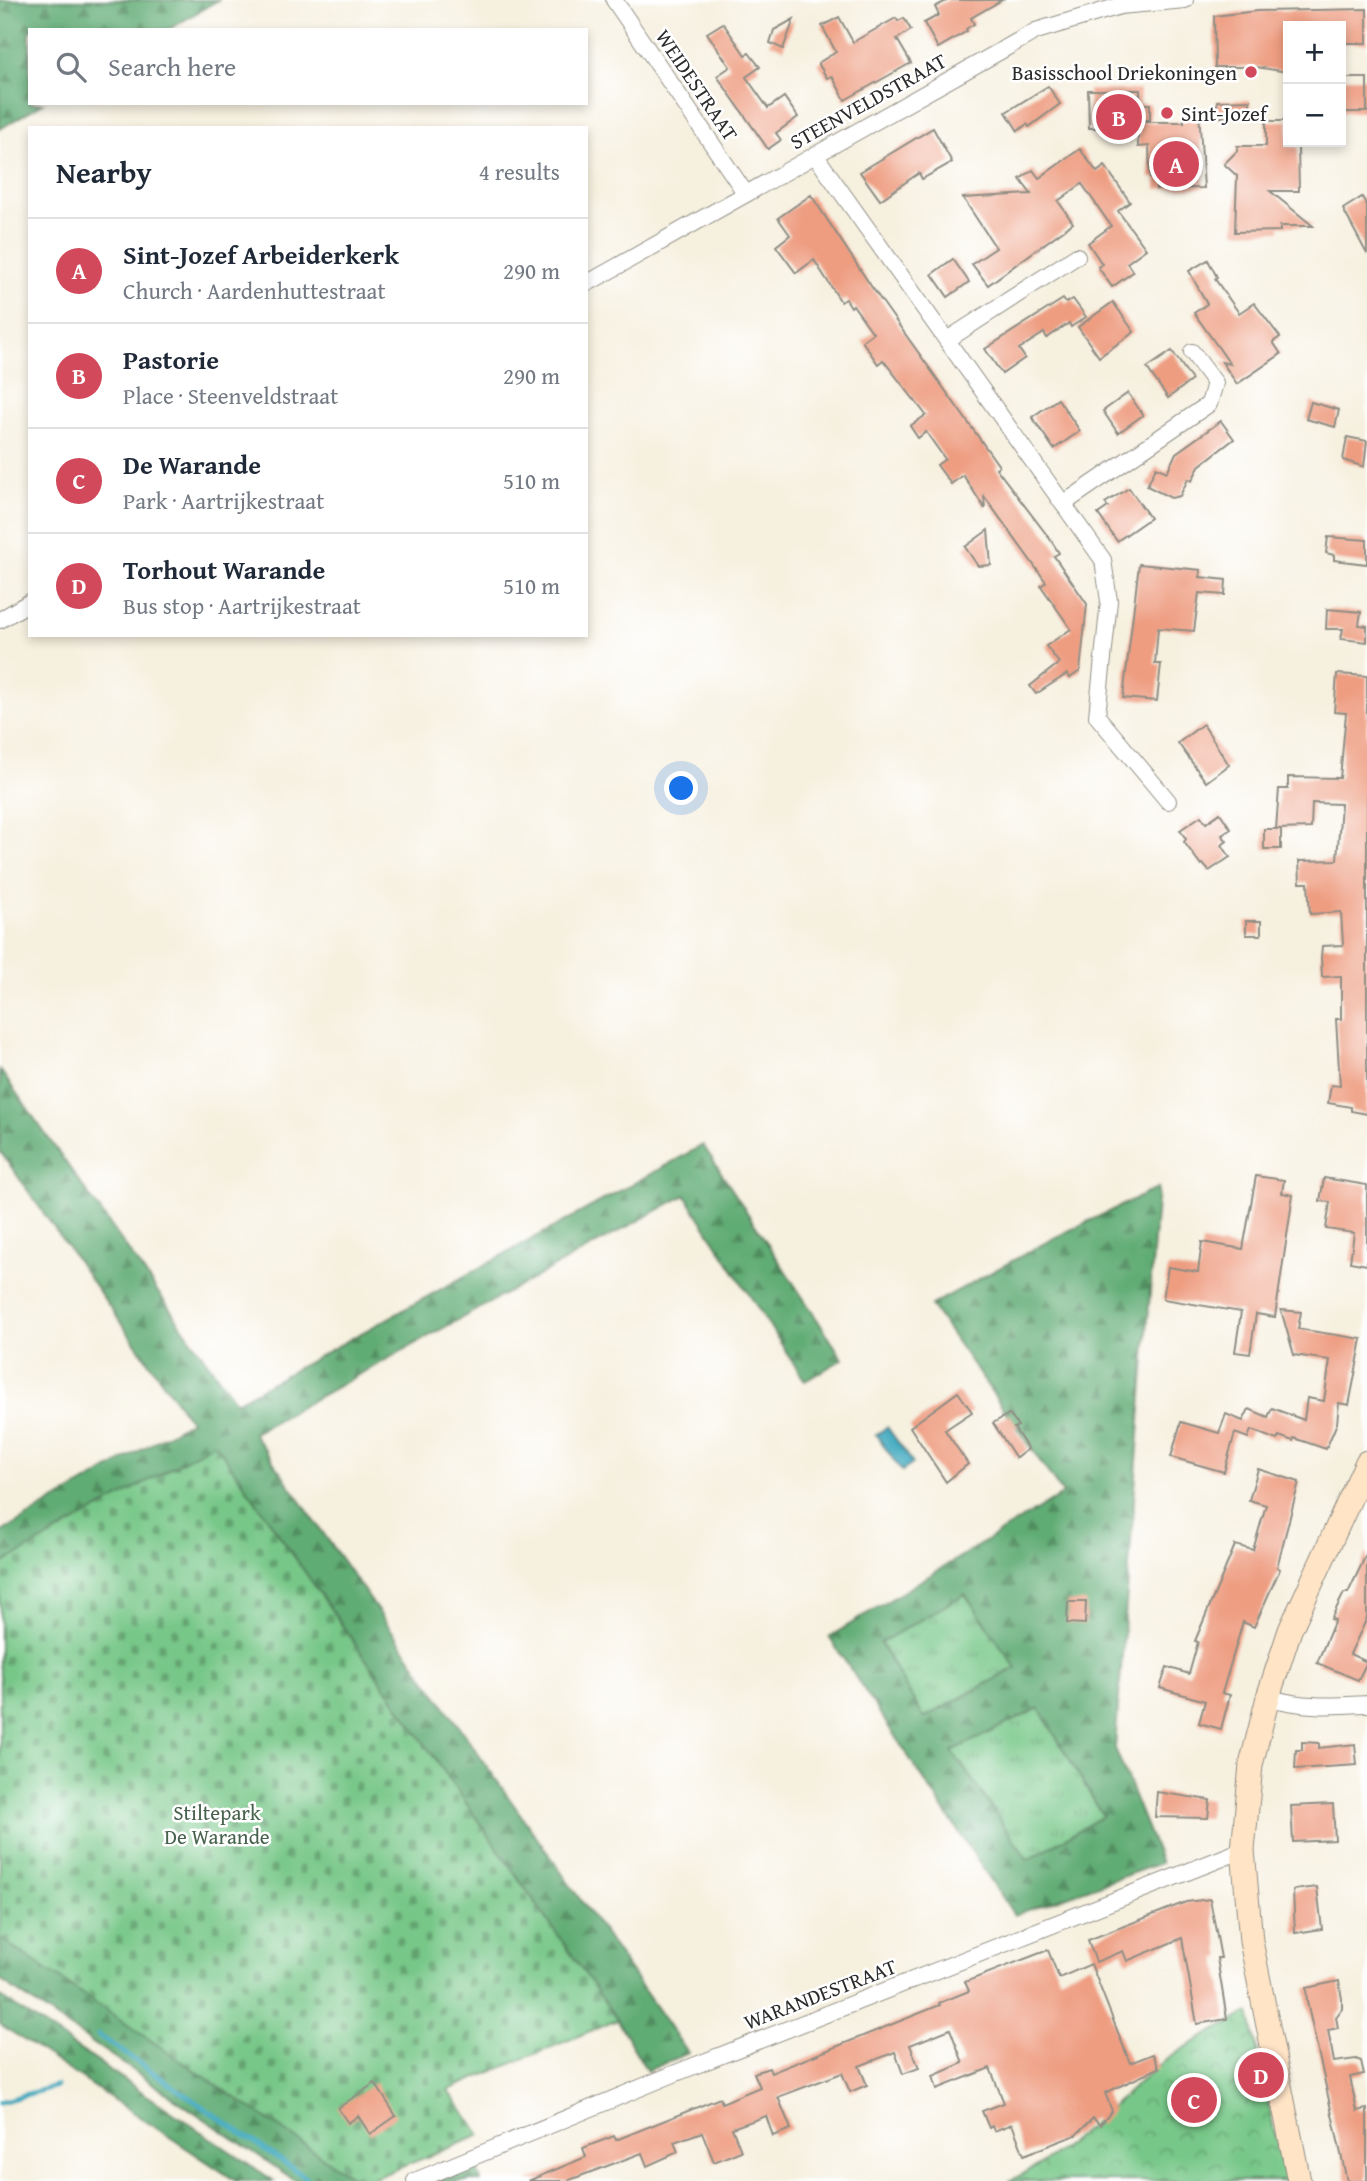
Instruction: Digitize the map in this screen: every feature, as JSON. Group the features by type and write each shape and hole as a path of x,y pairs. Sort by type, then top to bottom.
{"street":[{"name":"WEIDESTRAAT","path":"614,0 746,194"},
{"name":"STEENVELDSTRAAT","path":"588,283 1036,31 1120,6 1185,0"},
{"path":"815,155 1103,560 1109,601 1097,716 1168,801"},
{"path":"947,340 1077,256"},
{"path":"1063,504 1209,404 1215,383 1192,352"},
{"path":"0,620 28,603"},
{"path":"1299,2181 1251,1941 1243,1850 1251,1765 1268,1697 1290,1630 1367,1462"},
{"path":"1268,1697 1294,1705 1322,1707 1367,1704"},
{"name":"WARANDESTRAAT","path":"415,2181 676,2073 1243,1850"}],"green space":[{"path":"0,0 218,0 171,28 28,28 28,105 40,105 0,129"},
{"path":"0,1070 236,1402 703,1145 843,1359 805,1381 685,1195 253,1433 688,2053 647,2071 617,2020 215,1443 0,1565 0,1533 190,1421 0,1151"},
{"path":"1158,1188 1115,1748 1161,1863 1014,1915 829,1637 1063,1494 931,1305 1056,1237","holes":["965,1594 1016,1668 924,1718 880,1643","1039,1708 1103,1816 1028,1860 952,1751"]},
{"name":"Stiltepark De Warande","path":"215,1443 617,2020 448,2090 481,2135 367,2181 358,2181 0,1938 0,1565"},
{"path":"965,1594 1017,1667 924,1718 880,1643"},
{"path":"1039,1707 1103,1816 1028,1860 951,1750"},
{"path":"0,1938 358,2181 296,2181 0,1980"},
{"path":"0,1996 274,2181 236,2181 25,2041 0,2024"},
{"path":"1249,2012 1285,2181 1009,2181 1067,2145 1164,2062"},
{"path":"475,2164 481,2181 437,2181"}],"water":[{"path":"887,1427 913,1463 902,1471 876,1435"}],"building":[{"path":"948,0 1002,0 971,18 974,24 966,29 967,31 938,48 924,23 939,15 935,7"},
{"path":"1367,9 1367,43 1346,43 1346,21 1283,21 1283,71 1256,67 1215,67 1214,16 1257,11"},
{"path":"839,17 853,42 896,18 898,21 904,18 911,30 897,39 911,63 845,100 832,76 827,78 818,63 836,52 822,26"},
{"path":"794,19 783,49 770,43 774,30"},
{"path":"723,23 745,55 749,53 760,67 746,77 768,108 784,97 798,117 776,133 781,140 768,149 717,76 730,67 707,33"},
{"path":"1346,78 1367,78 1367,112 1346,112"},
{"path":"1048,86 1060,104 1029,127 1027,124 1018,131 1006,112"},
{"path":"1088,90 1140,90 1140,104 1150,104 1150,120 1104,120 1104,128 1089,128"},
{"path":"1250,100 1250,117 1217,117 1217,101"},
{"path":"1184,111 1199,111 1204,188 1156,189 1156,178 1150,178 1149,146 1138,147 1138,122 1184,122"},
{"path":"1266,121 1283,121 1283,147 1298,147 1299,191 1270,191 1313,226 1280,226 1280,231 1235,232 1237,176 1224,164 1237,151 1237,146 1266,146"},
{"path":"933,128 952,162 922,179 919,173 880,200 860,172"},
{"path":"1080,149 1097,172 1105,166 1130,202 1118,211 1146,249 1127,263 1133,272 1112,287 1098,267 1102,264 1088,243 1111,226 1082,184 1058,201 1073,223 988,285 972,264 996,248 963,198 1031,194 1020,179 1033,170 1039,178"},
{"path":"811,195 871,286 999,466 996,468 1050,539 1059,553 1054,556 1087,604 1080,671 1070,678 1067,674 1036,694 1030,686 1059,663 1046,646 1071,629 1041,586 1046,582 984,496 985,509 963,475 951,484 937,465 945,459 926,432 918,438 910,426 926,415 883,360 878,364 862,341 873,333 853,305 851,307 846,299 841,302 814,260 796,273 776,246 790,235 778,218"},
{"path":"1362,197 1367,205 1367,254 1343,209"},
{"path":"953,259 969,282 948,297 932,274"},
{"path":"1208,260 1217,277 1215,279 1239,313 1254,303 1280,337 1273,342 1281,354 1237,384 1222,362 1230,364 1194,313 1207,304 1189,271"},
{"path":"1063,299 1066,303 1073,299 1086,317 1071,327 1069,323 1047,338 1044,333 1019,349 1025,358 1002,374 985,349"},
{"path":"1113,302 1134,332 1099,357 1078,327"},
{"path":"1172,351 1192,380 1168,398 1147,368"},
{"path":"1128,393 1143,415 1118,433 1103,411"},
{"path":"1058,399 1080,431 1054,449 1032,417"},
{"path":"1311,402 1339,410 1335,427 1306,419"},
{"path":"1221,421 1234,439 1199,466 1192,481 1188,479 1180,496 1171,498 1147,486 1156,467 1167,472 1176,453"},
{"path":"1347,437 1367,441 1364,467 1343,460"},
{"path":"1129,488 1150,518 1117,541 1098,514 1108,507 1105,503"},
{"path":"988,530 991,565 978,566 965,547"},
{"path":"1328,537 1367,540 1367,564 1334,560 1334,555 1326,553"},
{"path":"1139,564 1201,570 1200,577 1226,580 1225,595 1199,593 1194,631 1158,628 1155,664 1161,664 1157,701 1123,698"},
{"path":"1327,609 1361,612 1359,625 1367,626 1367,642 1341,639 1343,629 1326,629"},
{"path":"1337,674 1367,676 1367,1114 1351,1111 1351,1107 1328,1103 1331,1085 1340,1086 1336,1019 1341,1019 1341,976 1322,977 1321,958 1322,946 1343,945 1341,912 1310,914 1308,883 1300,883 1299,861 1337,860 1341,804 1312,803 1311,828 1276,829 1279,789 1288,789 1288,777 1340,778 1346,713 1334,712"},
{"path":"1203,724 1229,765 1206,782 1178,743"},
{"path":"1220,813 1231,829 1222,835 1227,841 1222,845 1230,857 1209,871 1201,865 1184,842 1186,839 1180,830 1201,816 1206,823"},
{"path":"1264,829 1281,829 1281,849 1264,849"},
{"path":"1246,921 1261,921 1261,935 1246,935"},
{"path":"1256,1176 1284,1180 1282,1193 1293,1195 1275,1317 1256,1314 1250,1354 1235,1352 1241,1312 1163,1299 1168,1267 1198,1272 1202,1242 1243,1249"},
{"path":"1324,1178 1367,1185 1367,1265 1350,1262 1354,1233 1326,1229 1330,1202 1320,1201"},
{"path":"1281,1310 1301,1312 1298,1329 1362,1339 1349,1405 1339,1403 1337,1423 1326,1449 1294,1438 1293,1441 1279,1436 1277,1440 1251,1430 1248,1438 1235,1433 1224,1472 1171,1457 1181,1422 1219,1433 1226,1414 1243,1421 1249,1409 1268,1417 1272,1408 1304,1420 1307,1398 1324,1401 1330,1360 1294,1355"},
{"path":"958,1392 972,1412 945,1430 968,1464 946,1482 910,1427"},
{"path":"1009,1414 1018,1426 1014,1428 1028,1449 1016,1458 993,1423"},
{"path":"1258,1469 1299,1482 1277,1567 1280,1569 1254,1627 1243,1622 1222,1693 1230,1695 1221,1729 1199,1723 1205,1701 1160,1688 1167,1667 1189,1674 1198,1642 1195,1641 1235,1545 1253,1550 1266,1505 1249,1500"},
{"path":"1367,1553 1367,1618 1350,1654 1367,1662 1358,1680 1317,1663 1335,1620 1331,1619 1344,1593 1348,1593"},
{"path":"1068,1602 1086,1602 1085,1624 1067,1623"},
{"path":"1302,1742 1319,1743 1319,1748 1355,1744 1357,1765 1295,1769 1296,1750 1302,1750"},
{"path":"1157,1792 1210,1800 1208,1818 1155,1817"},
{"path":"1333,1804 1335,1840 1293,1842 1291,1806"},
{"path":"1317,1887 1322,1929 1295,1933 1293,1890"},
{"path":"1210,1899 1221,1958 1217,1958 1227,2019 1197,2024 1182,1938 1127,1961 1123,1951 1096,1962 1088,1940 1186,1902"},
{"path":"1048,1950 1059,1978 1091,1964 1130,2063 1153,2054 1159,2068 1105,2093 1112,2111 1100,2125 1093,2118 1076,2135 1024,2155 1012,2124 994,2131 992,2126 989,2128 982,2111 1004,2103 990,2068 937,2089 933,2076 963,2063 950,2029 910,2045 919,2068 903,2074 895,2052 859,2066 867,2085 850,2092 842,2073 778,2097 791,2129 773,2136 766,2116 732,2128 741,2151 714,2162 702,2132 674,2142 678,2152 647,2166 642,2153 567,2181 528,2181 586,2157 583,2148 614,2136 616,2140 720,2098 722,2103 760,2087 754,2073 769,2068 771,2073 940,2005 939,2003 969,1991 965,1982"},
{"path":"1339,1981 1342,2009 1336,2017 1338,2028 1328,2030 1334,2062 1356,2059 1361,2061 1364,2074 1350,2077 1357,2111 1367,2109 1367,2181 1347,2181 1307,2002 1306,1988"},
{"path":"375,2083 396,2116 370,2134 358,2116 348,2123 338,2108"}],"waterway":[{"path":"98,2035 311,2181"},
{"path":"0,2102 56,2086"}],"place":[{"name":"Basisschool Driekoningen","path":"1251,72"},
{"name":"Sint-Jozef","path":"1167,113"},
{"name":"Pastorie","path":"1119,117"},
{"name":"Sint-Jozef Arbeiderkerk","path":"1176,164"},
{"name":"Torhout Warande","path":"1261,2075"},
{"name":"De Warande","path":"1194,2100"}]}
